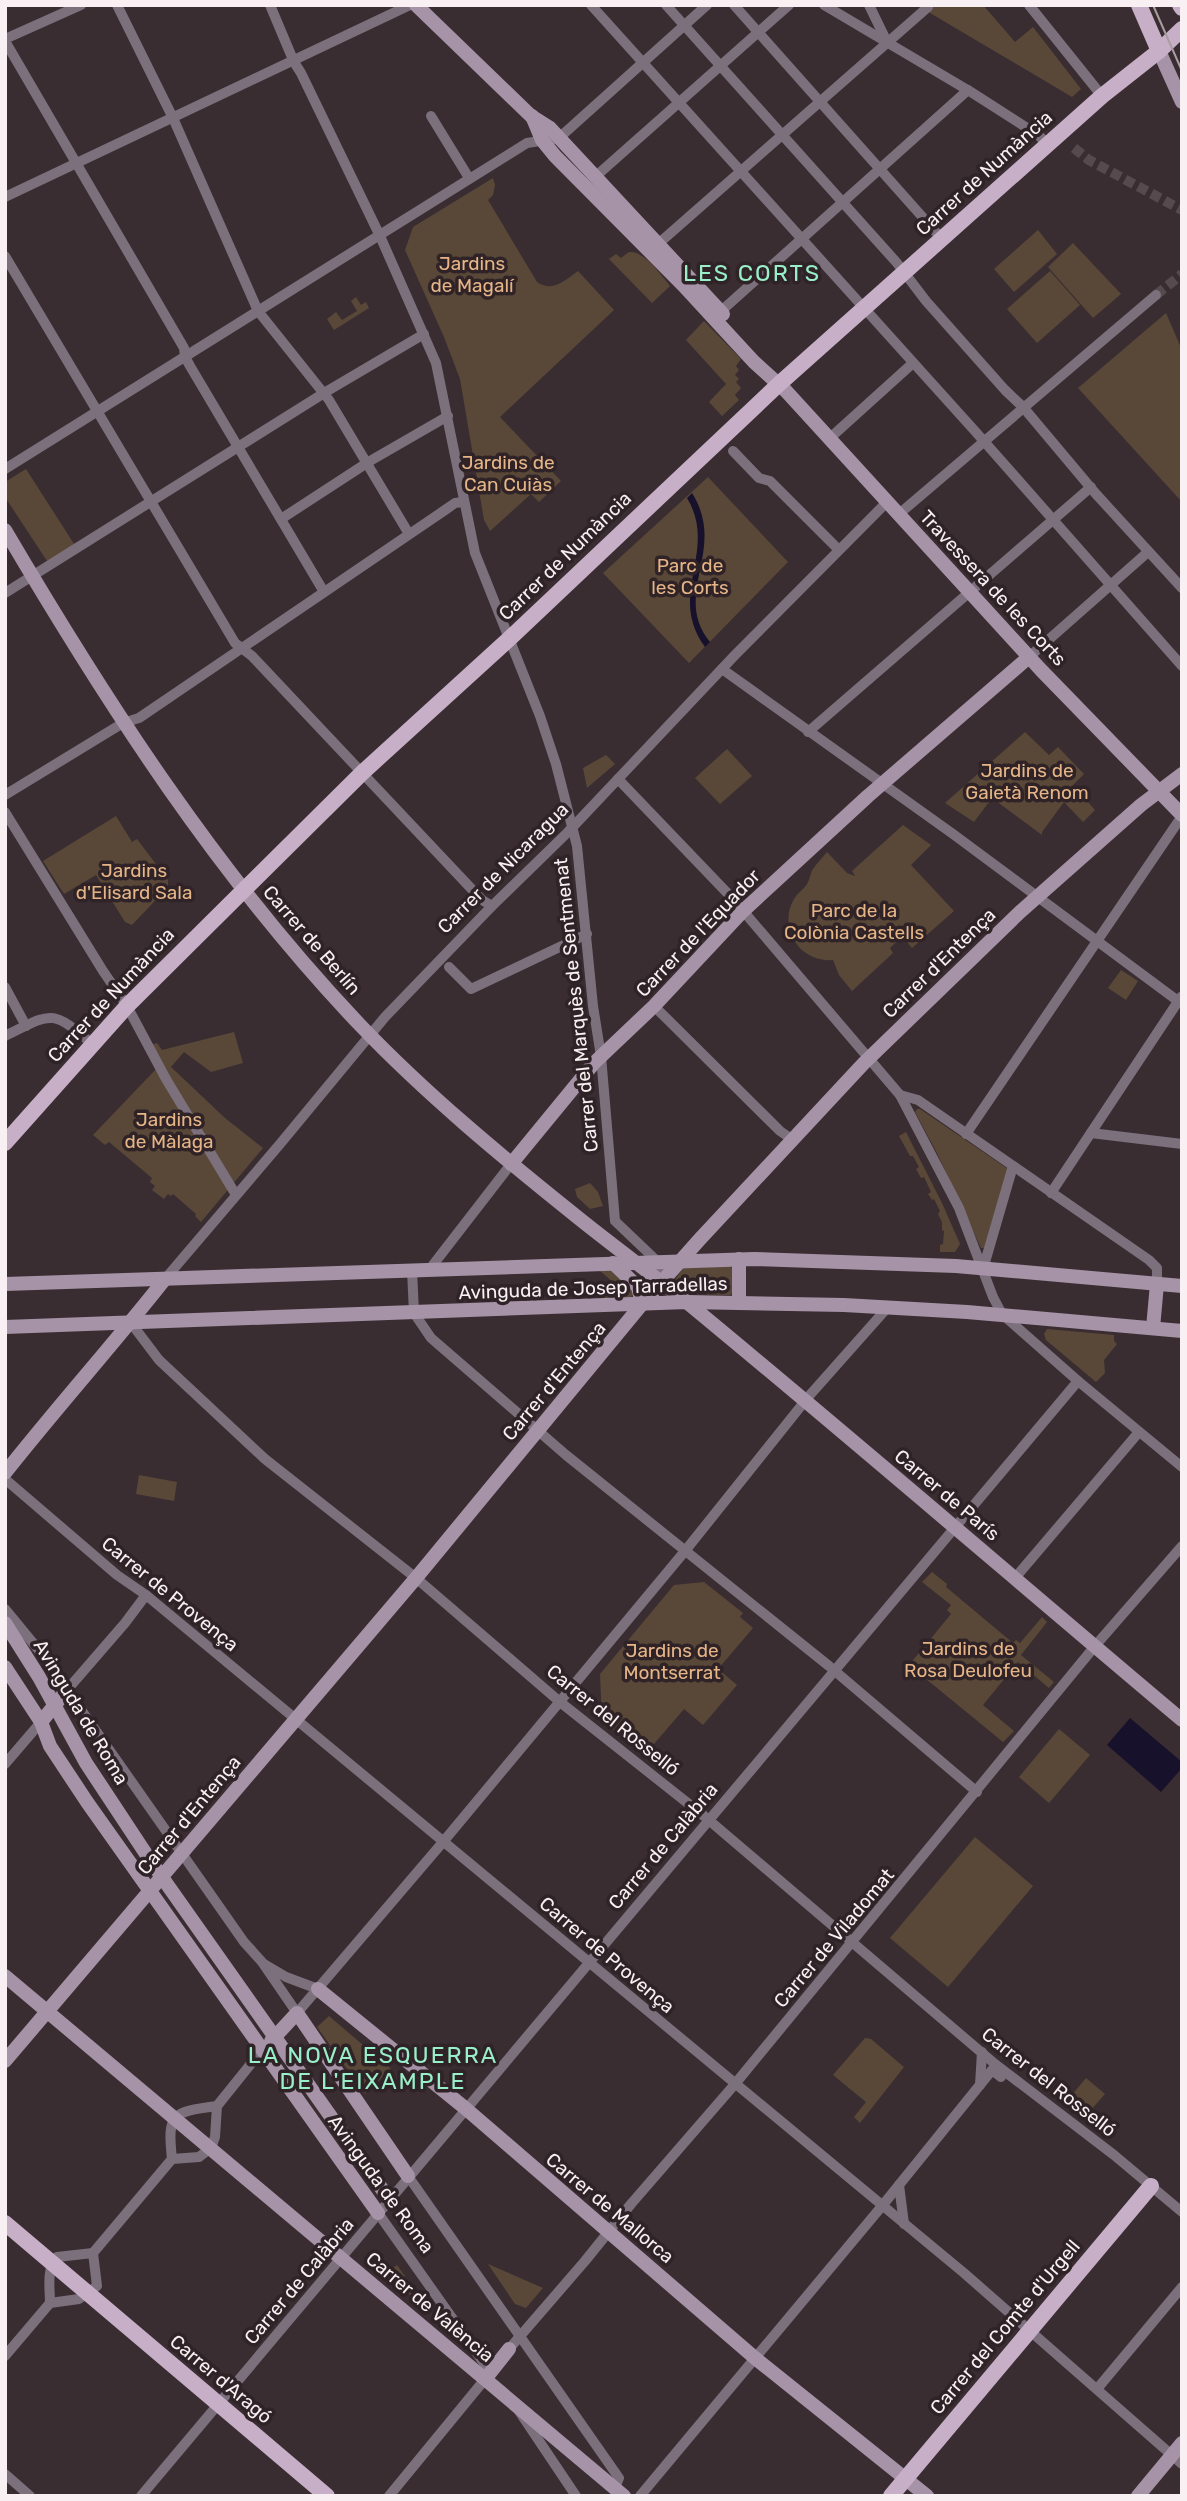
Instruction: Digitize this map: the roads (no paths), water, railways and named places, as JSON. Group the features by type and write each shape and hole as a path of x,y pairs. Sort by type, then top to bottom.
{"main road":[{"name":"Travessera de les Corts","path":"416,5 532,116 550,128 720,312 760,357 779,384"},
{"path":"1139,5 1182,102"},
{"name":"Carrer de Numància","path":"5,1143 127,1006 363,772 509,639 779,384 1102,96 1182,29"},
{"name":"Travessera de les Corts","path":"532,116 542,140 754,362 779,384 1029,657 1182,816"},
{"name":"Carrer de Berlín","path":"5,530 123,723 181,808 304,963 369,1034 416,1079 511,1164 637,1262"},
{"name":"Carrer de l'Equador","path":"511,1164 601,1056 654,1006 743,911 882,784 1029,657"},
{"name":"Carrer d'Entença","path":"5,2061 416,1578 642,1304 700,1239 870,1058 1037,896 1182,774"},
{"path":"700,1239 703,1247 716,1260"},
{"path":"739,1259 739,1303"},
{"name":"Avinguda de Josep Tarradellas","path":"5,1284 739,1259 983,1269 1182,1286"},
{"name":"Avinguda de Josep Tarradellas","path":"637,1262 662,1282"},
{"path":"613,1263 638,1287 642,1304"},
{"path":"5,1473 165,1279"},
{"path":"662,1282 687,1302"},
{"path":"1153,1328 1157,1284"},
{"name":"Avinguda de Josep Tarradellas","path":"5,1327 687,1302 888,1307 1002,1314 1182,1331"},
{"name":"Carrer de París","path":"687,1302 1182,1720"},
{"name":"Avinguda de Roma","path":"5,1623 86,1763 161,1876 389,2199"},
{"name":"Avinguda de Roma","path":"5,1667 41,1722 50,1746 149,1891 378,2213"},
{"path":"41,1722 67,1690"},
{"name":"Carrer de València","path":"5,1976 175,2118 213,2143 341,2258 619,2492"},
{"name":"Carrer de Mallorca","path":"318,1989 465,2108 755,2358 927,2496"},
{"path":"262,2050 297,2013 408,2176"},
{"name":"Carrer del Comte d'Urgell","path":"891,2496 1151,2186"},
{"name":"Carrer d'Aragó","path":"5,2223 60,2259 89,2292 327,2496"},
{"path":"486,2378 509,2348"},
{"path":"1138,2496 1177,2460 1182,2443"}],"street":[{"path":"81,5 5,40 184,348 185,357 324,592"},
{"path":"117,5 173,118 258,312 324,394 409,534"},
{"name":"Carrer del Marquès de Sentmenat","path":"270,5 294,62 302,73 380,236 436,363 463,502 479,564 548,739 578,846 593,1006 601,1056 615,1221"},
{"path":"5,197 410,5"},
{"path":"591,5 1182,666"},
{"path":"666,5 1182,588"},
{"path":"5,469 527,143 559,138 707,5"},
{"path":"734,5 942,239"},
{"path":"595,177 789,5"},
{"path":"824,5 968,90 1048,144"},
{"path":"869,5 887,43"},
{"path":"1029,5 1102,96"},
{"path":"658,244 783,136 926,6"},
{"path":"720,312 968,90"},
{"path":"430,116 469,178"},
{"path":"5,256 234,643 252,656 482,900 492,906"},
{"path":"899,514 1156,295"},
{"path":"5,593 424,334"},
{"path":"830,438 913,363"},
{"path":"281,519 448,415"},
{"path":"733,451 759,478 770,481 838,549"},
{"path":"808,732 1091,487"},
{"name":"Carrer de Nicaragua","path":"165,1279 369,1034 838,549 888,501"},
{"path":"5,795 123,723 139,718 455,503 463,502"},
{"path":"1029,657 1148,552"},
{"path":"722,669 1037,896 1095,941 1180,998 1051,1193"},
{"path":"618,779 743,911 900,1095 958,1208 1002,1314 1077,1381 1182,1467"},
{"path":"5,812 127,1006 166,1079 236,1195"},
{"path":"966,1135 1182,816"},
{"path":"449,967 471,989 587,934"},
{"path":"5,987 26,1026"},
{"path":"654,1006 780,1131 793,1140"},
{"path":"5,1036 45,1018 55,1017 68,1023 92,1044"},
{"path":"900,1095 918,1100 1155,1264 1157,1284"},
{"path":"1091,1133 1182,1144"},
{"name":"Carrer de l'Equador","path":"429,1269 511,1164"},
{"path":"983,1269 1013,1166"},
{"path":"597,1231 615,1221 657,1261 662,1282"},
{"path":"412,1270 414,1313 431,1338 538,1431 834,1671 977,1792"},
{"path":"297,2013 560,1702 805,1401 888,1307"},
{"name":"Carrer del Rosselló","path":"131,1323 159,1360 265,1459 416,1578 560,1702 708,1820 853,1941 978,2052 1182,2212"},
{"name":"Carrer de Calàbria","path":"141,2496 1077,1381"},
{"path":"1015,1578 1139,1432"},
{"name":"Carrer de Provença","path":"5,1479 117,1575 146,1595 904,2224 1177,2460"},
{"name":"Carrer de Viladomat","path":"509,2348 735,2084 1095,1646 1182,1546"},
{"path":"67,1690 146,1595"},
{"name":"Avinguda de Roma","path":"5,1609 42,1654 297,2013"},
{"path":"5,1764 41,1722"},
{"name":"Carrer de Mallorca","path":"262,1962 286,1977 318,1989"},
{"path":"50,2303 49,2269 60,2259 93,2253 172,2160 199,2157 213,2143 217,2106 262,2050"},
{"path":"978,2052 992,2070 1023,2093"},
{"path":"978,2052 980,2085"},
{"path":"640,2496 992,2070"},
{"path":"172,2160 170,2127 175,2118 181,2113 217,2106"},
{"name":"Avinguda de Roma","path":"408,2176 619,2478 619,2492"},
{"path":"899,2185 904,2224"},
{"name":"Avinguda de Roma","path":"378,2213 486,2366 486,2378"},
{"path":"5,2356 50,2303 72,2300 97,2286 93,2253"},
{"path":"1097,2389 1182,2287"},
{"path":"389,2496 486,2378"},
{"path":"514,2402 520,2416 576,2496"},
{"path":"5,2474 30,2496"}],"tunnel":[{"path":"1074,148 1089,160 1182,210"},
{"path":"1156,295 1182,274"}],"tram line":[{"path":"1153,5 1182,71"}],"district":[{"name":"LES CORTS","path":"752,273"},
{"name":"LA NOVA ESQUERRA DE L'EIXAMPLE","path":"373,2068"}],"park label":[{"name":"Jardins de Magalí","path":"472,274"},
{"name":"Jardins de Can Cuiàs","path":"508,473"},
{"name":"Parc de les Corts","path":"690,576"},
{"name":"Jardins de Gaietà Renom","path":"1027,781"},
{"name":"Jardins d'Elisard Sala","path":"134,881"},
{"name":"Parc de la Colònia Castells","path":"854,921"},
{"name":"Jardins de Màlaga","path":"169,1130"},
{"name":"Jardins de Rosa Deulofeu","path":"968,1659"},
{"name":"Jardins de Montserrat","path":"672,1661"}]}
